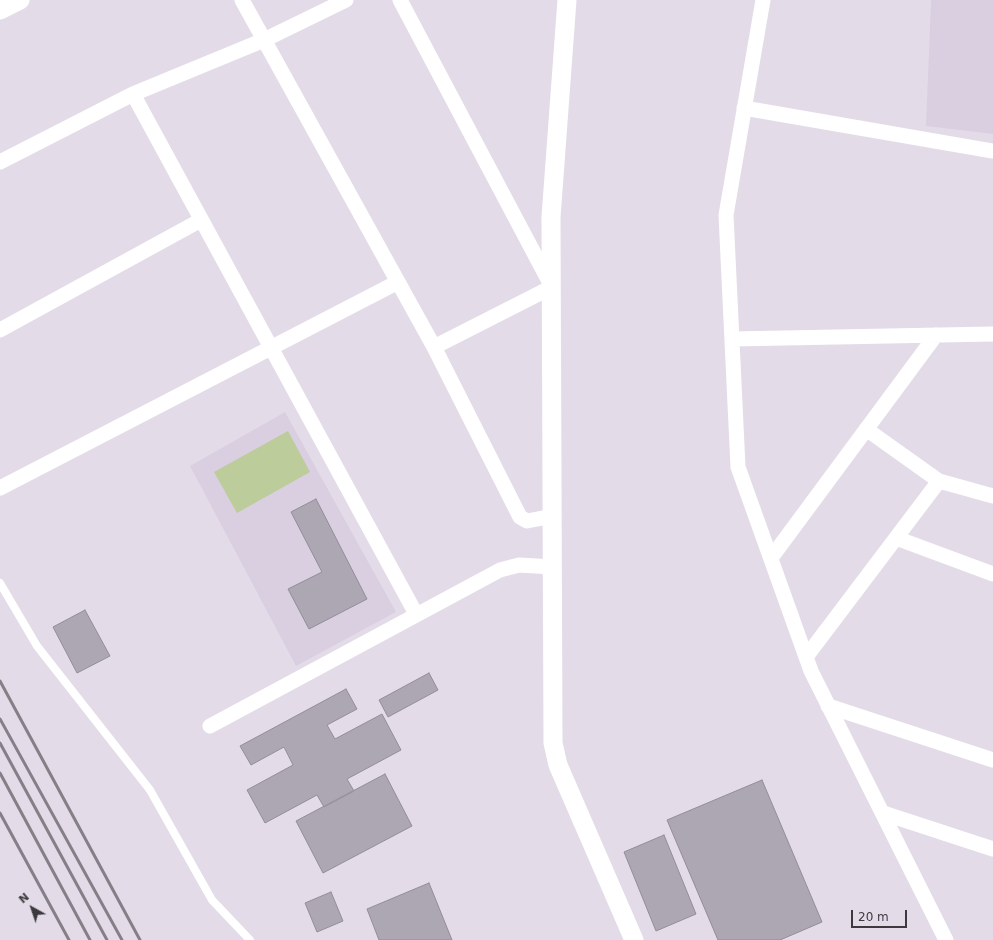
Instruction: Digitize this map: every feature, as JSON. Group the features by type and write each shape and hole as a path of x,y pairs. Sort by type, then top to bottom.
{"street":[{"path":"0,10 20,0"},
{"path":"242,0 434,347 520,517 527,521 553,516"},
{"path":"0,162 133,94 264,40 346,0"},
{"path":"400,0 552,286"},
{"path":"567,0 552,189 553,743 558,765 634,940"},
{"path":"763,0 726,215 738,467 806,657 828,706 946,940"},
{"path":"133,94 416,614"},
{"path":"744,108 993,152"},
{"path":"0,330 201,220"},
{"path":"0,488 398,282"},
{"path":"434,347 552,286"},
{"path":"732,339 993,334"},
{"path":"771,558 936,335"},
{"path":"866,429 939,481 993,496"},
{"path":"806,657 939,481"},
{"path":"896,538 993,574"},
{"path":"210,726 500,570 519,565 553,567"},
{"path":"828,706 993,760"},
{"path":"883,813 993,849"}],"lane":[{"path":"0,582 36,646 150,790 212,900 250,940"}],"shaded area":[{"path":"931,0 993,0 993,134 926,126"},
{"path":"285,412 396,612 296,666 190,466"}],"green space":[{"path":"288,431 310,472 237,513 214,472"}],"building":[{"path":"316,499 367,599 309,629 288,589 322,572 291,512"},
{"path":"85,610 110,656 77,673 53,627"},
{"path":"429,673 438,690 388,717 379,700"},
{"path":"346,689 357,709 327,725 335,739 382,714 401,750 347,779 354,791 324,807 317,795 265,823 247,790 293,765 284,747 251,765 240,746"},
{"path":"385,774 412,826 323,873 296,821"},
{"path":"762,780 822,922 780,940 718,940 667,820"},
{"path":"664,835 696,914 656,931 624,852"},
{"path":"429,883 452,940 379,940 367,909"},
{"path":"331,892 343,921 317,932 305,903"}],"railway":[{"path":"0,681 140,940"},
{"path":"0,719 122,940"},
{"path":"0,743 107,940"},
{"path":"0,773 90,940"},
{"path":"0,813 69,940"}]}
